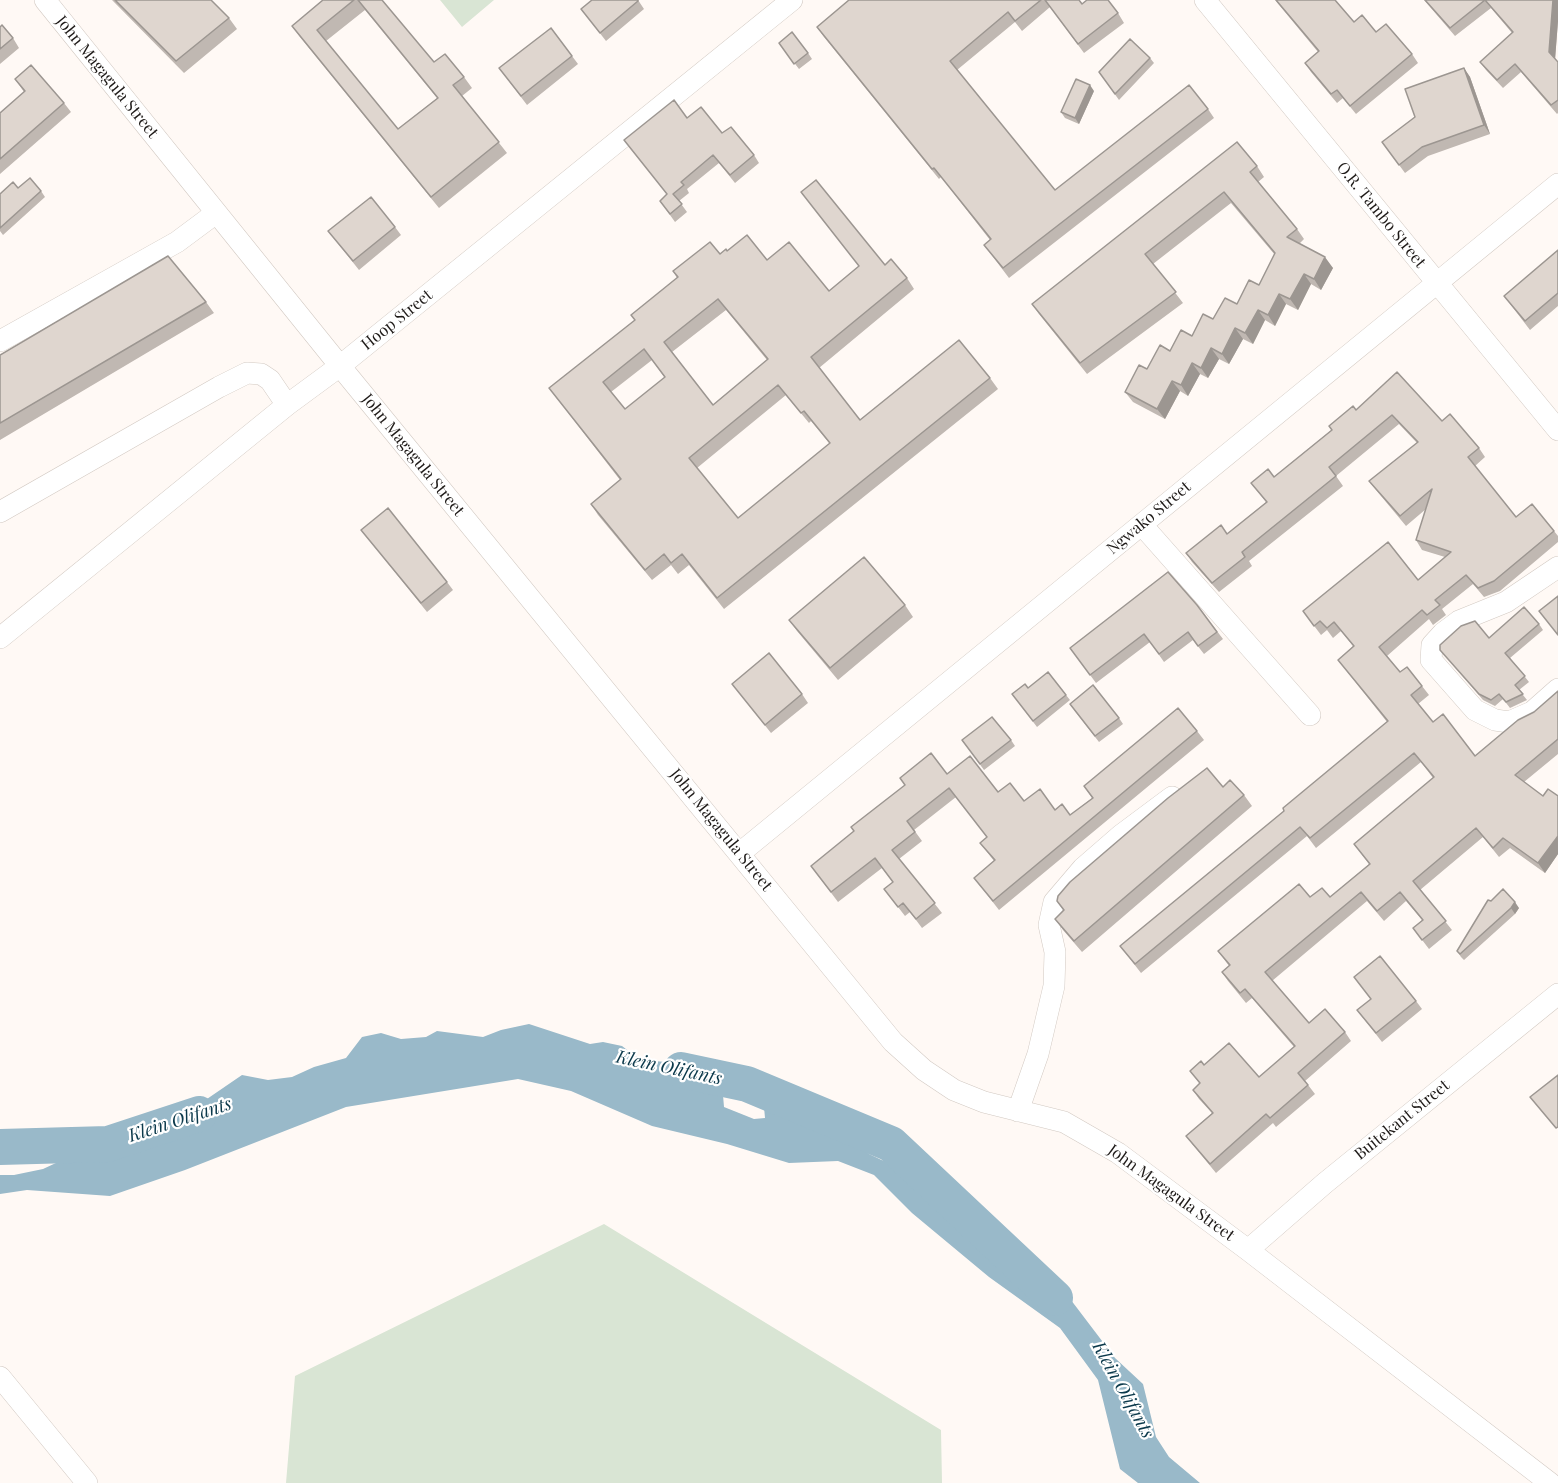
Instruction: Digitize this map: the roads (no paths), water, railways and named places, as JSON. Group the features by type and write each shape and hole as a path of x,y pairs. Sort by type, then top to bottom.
{"street":[{"name":"John Magagula Street","path":"45,0 340,366 740,852 893,1042 924,1070 954,1090 984,1102 1064,1122 1119,1153 1550,1483"},
{"name":"Hoop Street","path":"0,638 792,0"},
{"name":"O.R. Tambo Street","path":"1205,0 1558,430"},
{"name":"Ngwako Street","path":"740,852 1558,184"},
{"path":"0,341 177,242 216,213"},
{"path":"0,512 247,373 261,374 270,380 287,405"},
{"path":"1142,525 1310,715"},
{"path":"1558,567 1506,602 1459,621 1432,645 1431,660 1475,710 1495,720 1509,722 1532,712 1558,689"},
{"path":"1018,1111 1038,1054 1054,986 1055,952 1049,925 1054,902 1091,862 1121,835 1187,785"},
{"name":"Buitekant Street","path":"1248,1250 1325,1183 1558,994"},
{"path":"0,1377 87,1483"}],"water":[{"path":"529,1024 590,1044 603,1042 622,1046 635,1056 654,1061 712,1066 726,1073 731,1087 723,1095 724,1107 754,1119 765,1118 764,1107 767,1099 774,1101 789,1095 821,1106 838,1117 851,1141 869,1154 892,1165 918,1184 947,1218 985,1250 1010,1264 1033,1268 1055,1279 1115,1358 1143,1384 1156,1437 1169,1457 1200,1483 1138,1483 1120,1469 1098,1380 1060,1328 989,1277 912,1213 874,1175 838,1161 789,1163 727,1144 652,1126 571,1091 518,1079 346,1107 185,1170 110,1196 27,1190 0,1194 0,1175 14,1175 43,1169 71,1156 106,1155 204,1101 242,1075 268,1080 292,1077 314,1067 346,1058 362,1037 381,1033 401,1039 426,1037 437,1031 483,1037 501,1030"}],"waterway":[{"name":"Klein Olifants","path":"681,1070 747,1084 891,1144 1055,1298"},
{"name":"Klein Olifants","path":"0,1147 108,1144 199,1114"}]}
